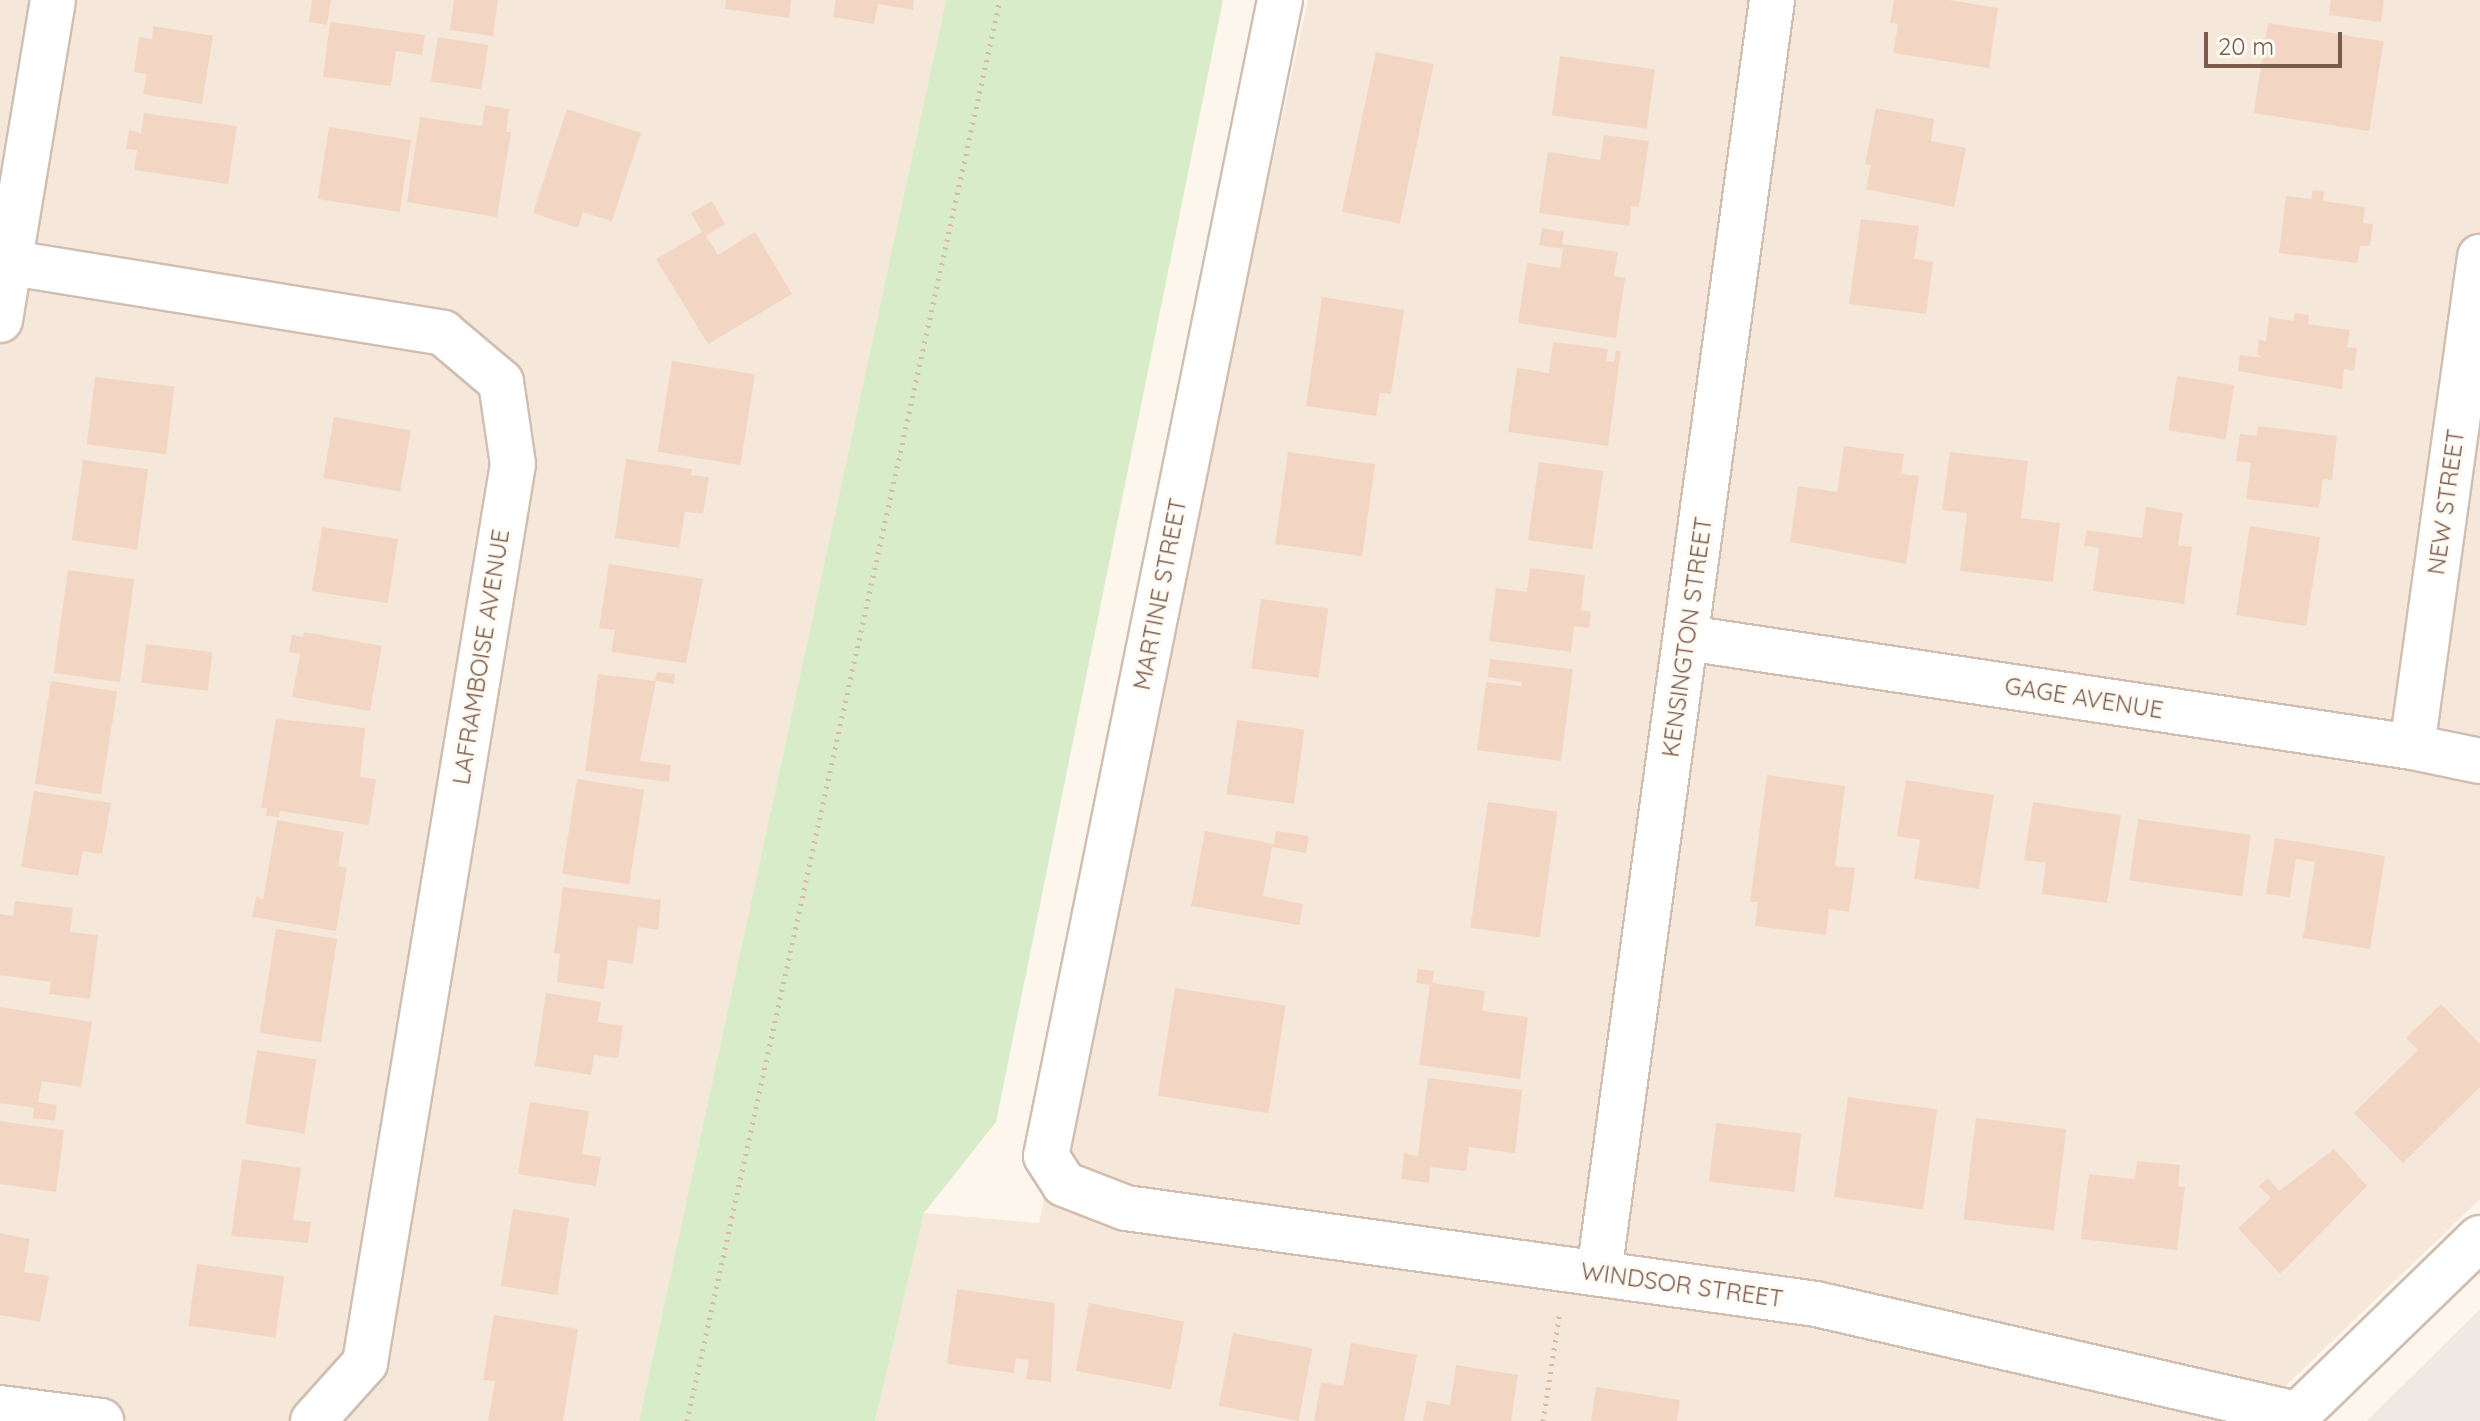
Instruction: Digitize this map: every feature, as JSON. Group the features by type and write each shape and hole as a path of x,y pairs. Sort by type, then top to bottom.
{"street":[{"path":"0,320 4,262 53,0"},
{"name":"MARTINE STREET","path":"1064,1184 1046,1156 1280,0"},
{"name":"KENSINGTON STREET","path":"1582,1271 1687,638 1772,0"},
{"name":"NEW STREET","path":"2412,747 2480,257"},
{"name":"LAFRAMBOISE AVENUE","path":"4,262 443,333 501,382 513,464 365,1363 313,1421"},
{"name":"GAGE AVENUE","path":"1687,638 2412,747 2480,761"},
{"name":"WINDSOR STREET","path":"1064,1184 1126,1208 1816,1304 2294,1418"},
{"path":"2294,1418 2480,1238"},
{"path":"0,1408 101,1421"}],"path":[{"path":"687,1421 1000,0"},
{"path":"1543,1421 1582,1271"}],"shaded area":[{"path":"0,0 946,0 639,1421 0,1421"},
{"path":"1308,0 2480,0 2480,1199 2249,1421 875,1421 924,1213 1039,1223"},
{"path":"2480,1309 2480,1421 2367,1421"}],"green space":[{"path":"946,0 1223,0 996,1122 924,1213 875,1421 639,1421"}],"building":[{"path":"312,0 331,0 327,25 309,22"},
{"path":"454,0 498,0 493,36 450,30"},
{"path":"726,0 791,0 789,18 725,9"},
{"path":"836,0 914,0 913,10 878,4 874,24 833,17"},
{"path":"1894,0 1949,0 1998,8 1989,68 1893,53 1898,24 1890,23"},
{"path":"2331,0 2384,0 2381,22 2329,15"},
{"path":"330,22 425,35 422,55 396,51 391,86 323,77"},
{"path":"2268,23 2384,41 2369,131 2254,113"},
{"path":"153,26 213,36 202,104 143,94 147,74 134,72 139,37 152,39"},
{"path":"438,37 488,45 481,89 431,81"},
{"path":"1376,52 1434,64 1400,224 1342,211"},
{"path":"1560,56 1655,69 1647,129 1552,115"},
{"path":"485,105 509,109 506,132 511,132 497,217 407,202 420,117 482,126"},
{"path":"1876,108 1934,119 1931,141 1966,148 1954,207 1866,189 1871,165 1865,164"},
{"path":"567,109 641,133 612,221 583,212 578,228 533,213"},
{"path":"144,113 237,126 228,184 134,170 137,150 126,149 129,130 141,133"},
{"path":"329,127 411,140 400,212 318,199"},
{"path":"1604,135 1649,141 1639,207 1631,206 1629,226 1539,213 1548,152 1600,160"},
{"path":"2313,190 2324,192 2323,201 2365,207 2363,223 2373,224 2370,246 2360,246 2357,263 2279,253 2286,196 2311,199"},
{"path":"712,201 725,224 706,236 718,255 755,232 792,294 708,344 656,259 702,232 691,213"},
{"path":"1861,219 1919,226 1914,259 1933,262 1926,314 1849,304"},
{"path":"1542,228 1564,232 1562,244 1618,252 1614,276 1625,278 1616,338 1518,323 1527,263 1560,268 1563,249 1539,245"},
{"path":"1322,297 1404,310 1391,394 1380,393 1376,416 1306,406"},
{"path":"2295,313 2309,315 2308,324 2350,330 2347,347 2357,348 2354,371 2344,369 2342,389 2238,371 2240,355 2263,358 2257,354 2259,340 2266,341 2269,317 2293,321"},
{"path":"1553,342 1608,349 1606,361 1614,362 1616,350 1621,351 1608,446 1508,432 1517,368 1549,373"},
{"path":"672,361 755,374 741,465 658,452"},
{"path":"2177,376 2234,385 2226,439 2168,430"},
{"path":"95,377 174,387 166,454 87,444"},
{"path":"334,417 411,431 400,492 323,478"},
{"path":"2258,426 2337,436 2332,480 2323,479 2319,508 2246,499 2251,463 2236,461 2240,434 2257,436"},
{"path":"1844,446 1904,454 1901,474 1919,476 1906,564 1790,542 1798,486 1837,492"},
{"path":"1288,452 1375,464 1362,556 1275,544"},
{"path":"1950,452 2028,461 2021,518 2060,523 2053,582 1960,571 1967,513 1942,510"},
{"path":"626,459 692,469 691,475 709,477 703,514 685,512 679,548 615,538"},
{"path":"83,460 148,469 137,549 72,540"},
{"path":"1539,462 1603,471 1592,549 1528,540"},
{"path":"2146,507 2183,513 2178,545 2192,547 2184,604 2093,591 2099,548 2084,546 2087,530 2142,538"},
{"path":"2250,526 2320,537 2306,626 2236,615"},
{"path":"322,527 398,539 388,603 312,591"},
{"path":"609,564 703,579 686,663 611,652 615,630 599,628"},
{"path":"1530,568 1585,575 1581,610 1591,612 1589,628 1574,626 1571,652 1489,641 1496,588 1527,592"},
{"path":"68,570 134,579 120,682 54,673"},
{"path":"1261,599 1328,608 1319,678 1251,668"},
{"path":"304,632 382,646 370,711 292,697 300,654 289,652 292,635 303,637"},
{"path":"146,644 213,652 208,691 141,683"},
{"path":"1490,659 1573,669 1561,761 1477,750 1486,682 1521,686 1522,682 1488,677"},
{"path":"657,672 675,674 674,684 656,681 640,761 671,765 669,782 585,771 598,674 655,681"},
{"path":"51,681 117,691 101,794 35,784"},
{"path":"276,719 365,728 360,777 376,779 369,825 280,811 279,817 266,816 267,808 261,808"},
{"path":"1237,720 1304,729 1294,804 1227,794"},
{"path":"1767,775 1845,786 1835,866 1855,868 1849,912 1829,909 1826,935 1755,926 1758,902 1750,902"},
{"path":"577,779 644,790 629,884 562,874"},
{"path":"1906,780 1994,795 1979,889 1914,879 1920,840 1897,836"},
{"path":"34,791 111,803 102,854 83,851 78,876 21,867"},
{"path":"1488,802 1557,812 1540,938 1470,928"},
{"path":"2033,802 2121,815 2107,903 2042,894 2046,863 2024,860"},
{"path":"2138,819 2251,835 2242,896 2129,880"},
{"path":"277,820 344,832 338,866 347,868 336,931 252,917 256,897 263,899"},
{"path":"1205,831 1274,844 1276,831 1309,836 1306,853 1272,847 1263,896 1303,904 1299,925 1191,906"},
{"path":"2275,838 2385,856 2370,949 2303,938 2315,862 2296,859 2290,897 2266,894"},
{"path":"563,887 661,900 658,930 638,927 633,964 608,960 604,989 557,982 560,954 554,953"},
{"path":"15,901 73,908 70,932 98,935 90,999 49,994 51,982 0,975 0,914 13,916"},
{"path":"276,929 337,939 321,1042 260,1033"},
{"path":"1418,969 1434,971 1432,983 1485,991 1482,1011 1528,1017 1520,1079 1419,1065 1430,985 1416,983"},
{"path":"1175,988 1286,1006 1269,1113 1158,1096"},
{"path":"546,993 601,1002 598,1022 623,1026 618,1058 594,1055 591,1075 535,1066"},
{"path":"2441,1004 2480,1044 2480,1087 2403,1163 2354,1113 2418,1050 2406,1038"},
{"path":"0,1007 92,1022 81,1087 42,1081 38,1102 57,1105 55,1121 33,1118 34,1108 0,1103"},
{"path":"257,1050 316,1059 305,1133 245,1124"},
{"path":"1428,1078 1522,1090 1515,1153 1469,1147 1466,1171 1430,1167 1429,1183 1401,1179 1404,1153 1418,1156"},
{"path":"1848,1097 1937,1110 1923,1210 1834,1197"},
{"path":"530,1102 589,1111 582,1154 601,1157 596,1186 518,1174"},
{"path":"1976,1118 2066,1129 2054,1230 1964,1219"},
{"path":"0,1121 64,1130 56,1192 0,1184"},
{"path":"1716,1123 1801,1133 1794,1192 1709,1182"},
{"path":"2334,1149 2367,1186 2280,1274 2238,1228 2271,1198 2259,1186 2268,1178 2279,1191"},
{"path":"242,1159 301,1168 293,1220 311,1222 308,1243 231,1236"},
{"path":"2137,1161 2180,1165 2178,1186 2185,1187 2177,1250 2081,1239 2089,1174 2135,1179"},
{"path":"513,1209 569,1218 557,1295 501,1286"},
{"path":"0,1233 30,1239 24,1272 49,1276 40,1322 0,1315"},
{"path":"197,1264 284,1276 276,1338 188,1325"},
{"path":"957,1289 1055,1303 1051,1382 1026,1379 1029,1360 1016,1358 1014,1373 947,1364"},
{"path":"1089,1303 1184,1322 1171,1389 1076,1371"},
{"path":"494,1315 578,1329 563,1421 488,1421 495,1381 483,1380"},
{"path":"1233,1333 1313,1348 1298,1421 1219,1406"},
{"path":"1351,1343 1417,1355 1404,1421 1314,1421 1321,1382 1343,1386"},
{"path":"1456,1365 1518,1375 1511,1421 1423,1421 1427,1401 1450,1405"},
{"path":"1596,1387 1680,1400 1677,1421 1591,1421"}]}
